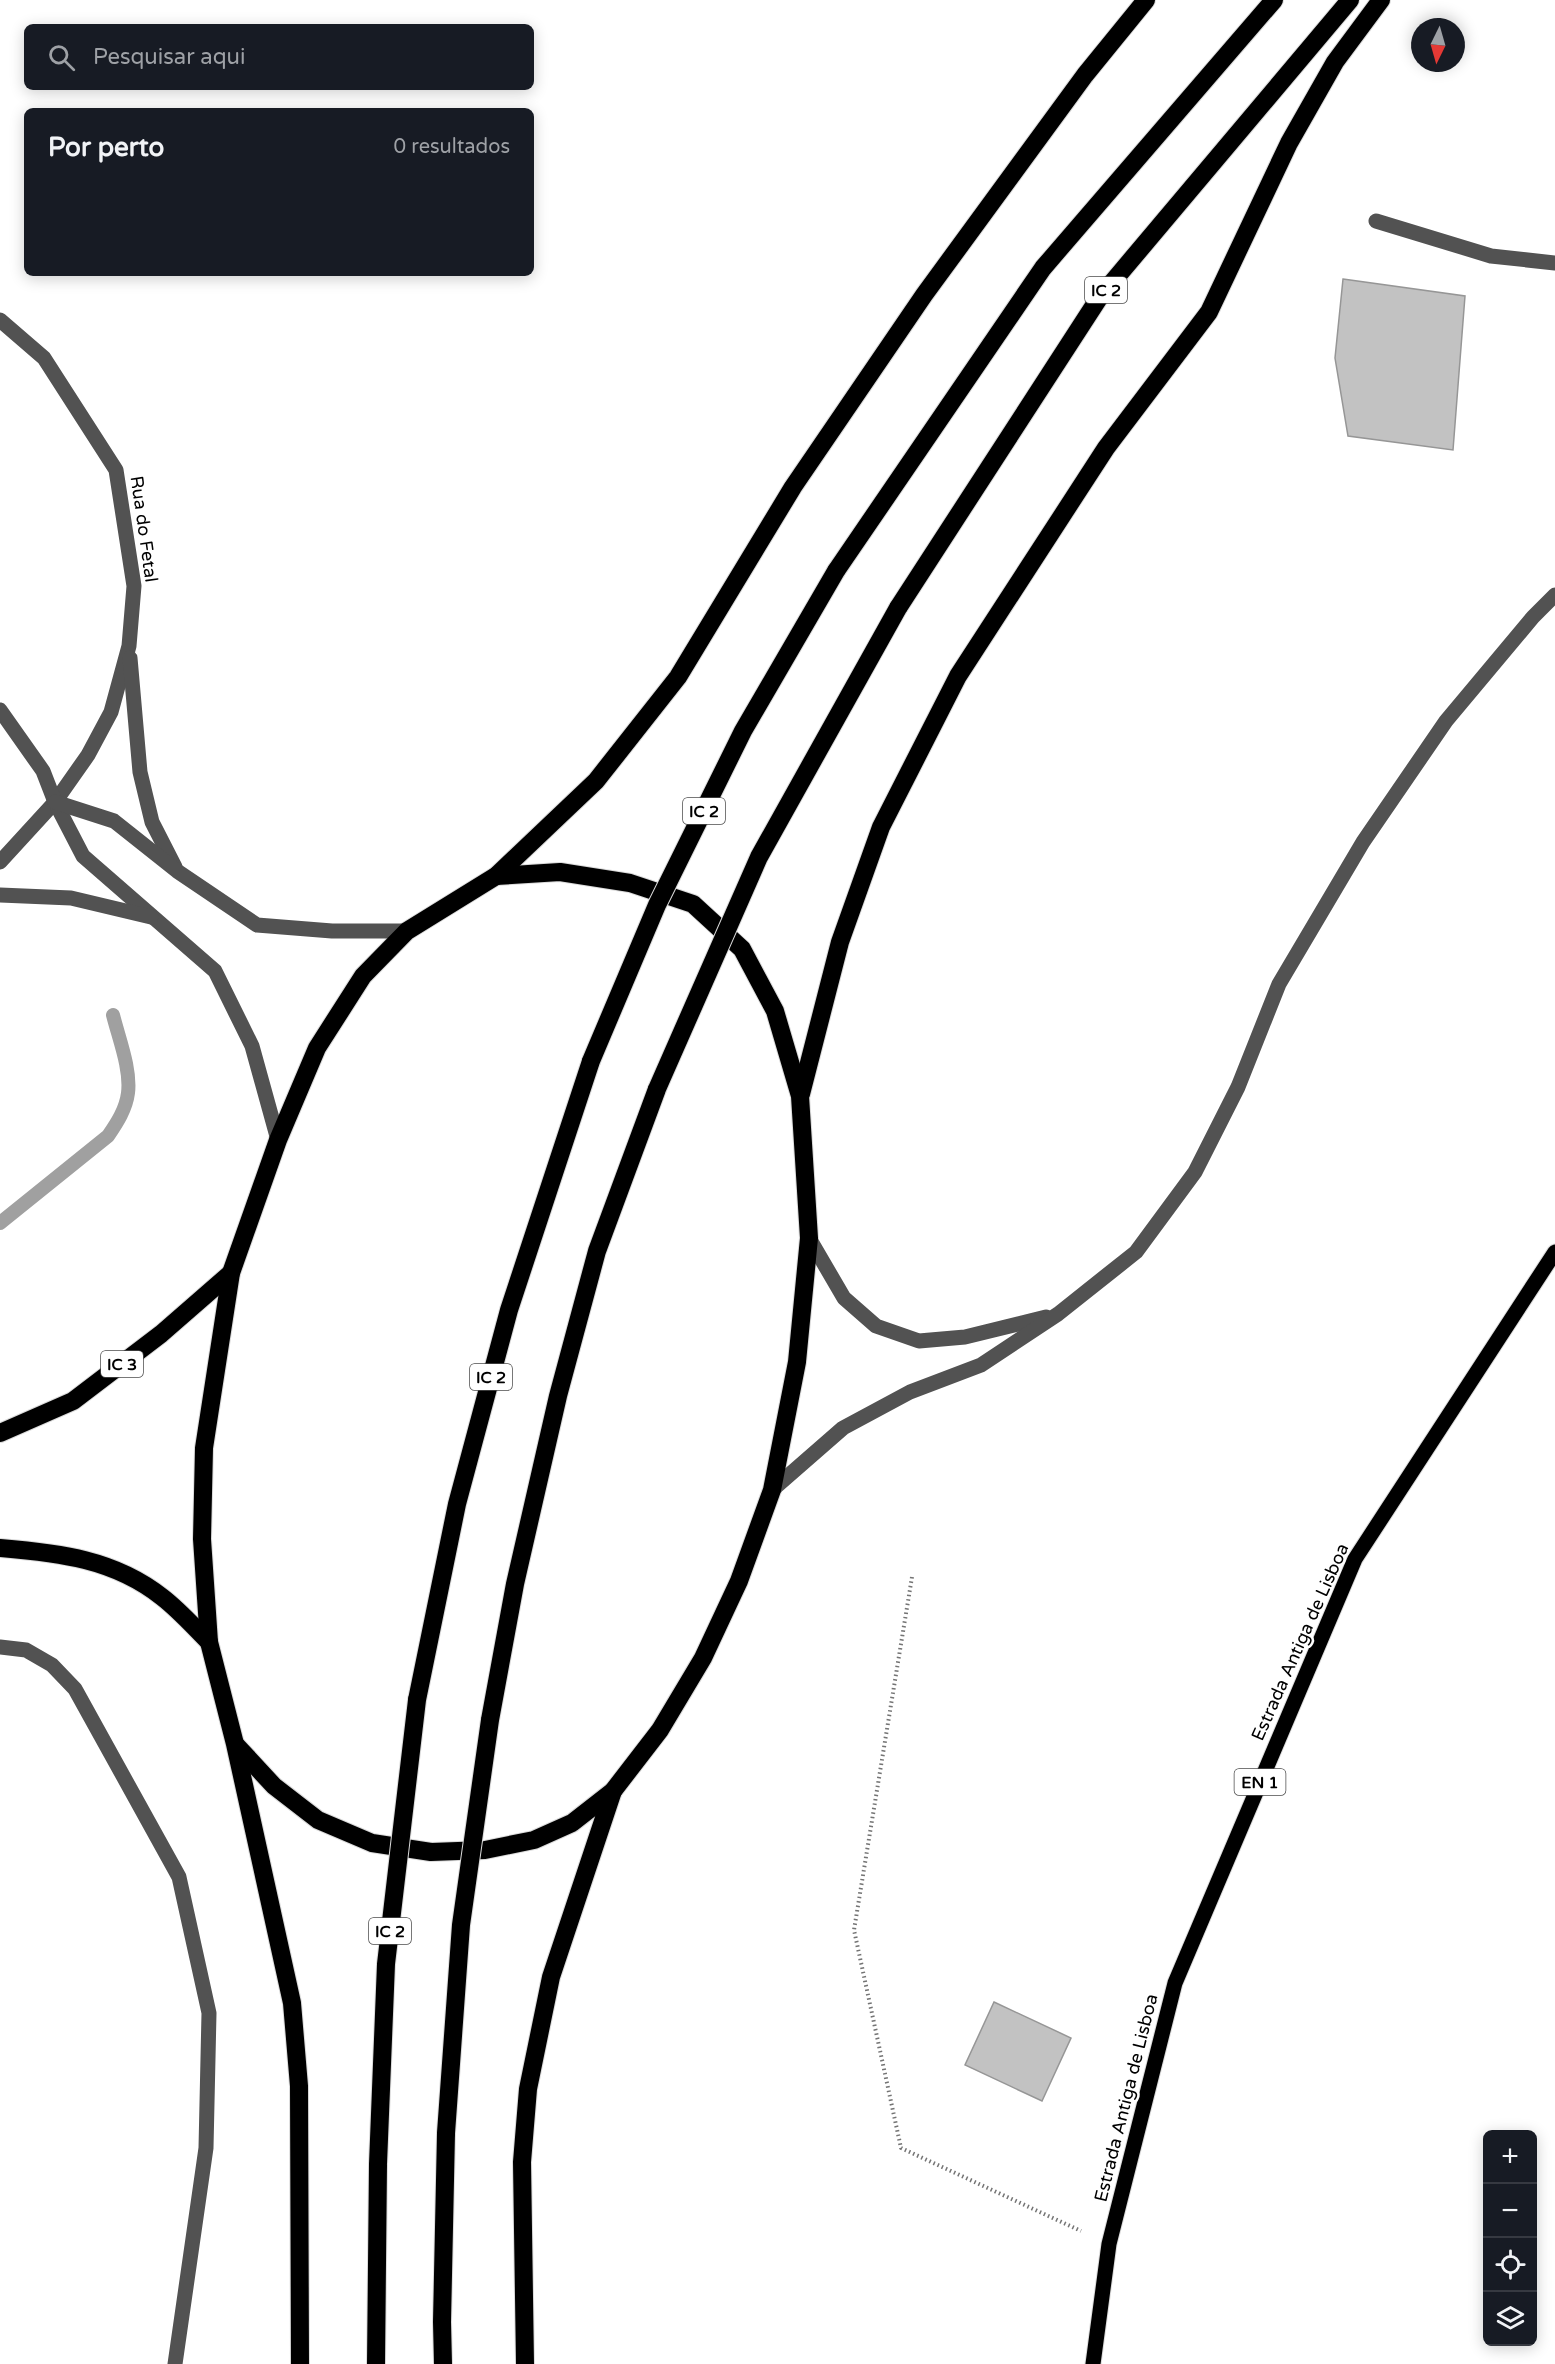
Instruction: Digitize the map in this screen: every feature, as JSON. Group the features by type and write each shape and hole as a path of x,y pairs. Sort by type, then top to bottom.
{"highway":[{"path":"300,2364 299,2086 292,2003 235,1744 209,1642 202,1539 204,1448 231,1273 278,1140 318,1048 363,976 407,931 496,876 596,781 678,677 793,487 924,295 1085,75 1146,0"},
{"name":"IC 2","path":"376,2364 378,2163 386,1964 417,1700 457,1504 497,1356 513,1298 591,1061 657,905 743,731 836,571 1043,268 1274,0"},
{"name":"IC 2","path":"443,2364 446,2133 461,1925 490,1720 515,1584 558,1396 597,1251 657,1089 759,857 898,608 1099,298 1350,0"},
{"path":"800,1096 840,942 881,827 958,676 1106,448 1209,312 1289,143 1335,62 1381,0"},
{"path":"235,1744 274,1786 318,1820 372,1843 431,1852 485,1850 534,1840 572,1823 613,1791 660,1730 703,1658 739,1581 772,1490 797,1362 809,1238 800,1096 775,1011 742,949 693,904 630,883 560,872 496,876"},
{"name":"IC 3","path":"0,1433 74,1401 161,1334 231,1273"},
{"path":"0,1548 52,1552 112,1566 162,1596 209,1642"},
{"path":"525,2364 522,2162 528,2089 551,1977 613,1791"}],"main road":[{"name":"Estrada Antiga de Lisboa","path":"1093,2364 1109,2244 1175,1983 1355,1559 1555,1252"}],"street":[{"path":"1376,221 1491,256 1555,263"},
{"name":"Rua do Fetal","path":"0,320 44,358 116,470 134,586 129,646 111,712 88,755 55,802 0,862"},
{"path":"772,1490 843,1428 910,1392 981,1365 1058,1314 1136,1252 1195,1172 1238,1087 1279,984 1363,842 1446,721 1533,617 1555,595"},
{"path":"129,646 140,771 152,822 177,871"},
{"path":"0,710 44,771 55,802 83,856 215,971 252,1046 278,1140"},
{"path":"55,802 114,821 177,871 257,924 332,931 407,931"},
{"path":"0,895 71,898 153,918"},
{"path":"809,1238 844,1298 876,1326 918,1341 965,1337 1058,1314"},
{"path":"0,1647 26,1650 52,1665 75,1689 179,1877 209,2013 206,2148 175,2364"}],"path":[{"path":"912,1577 854,1930 901,2148 1109,2244"}],"building":[{"path":"1343,279 1465,296 1453,450 1348,436 1335,358"},
{"path":"994,2002 1071,2038 1042,2101 965,2065"}],"waterway":[{"path":"0,1223 108,1136 121,1116 128,1093 128,1074 113,1015"}]}
